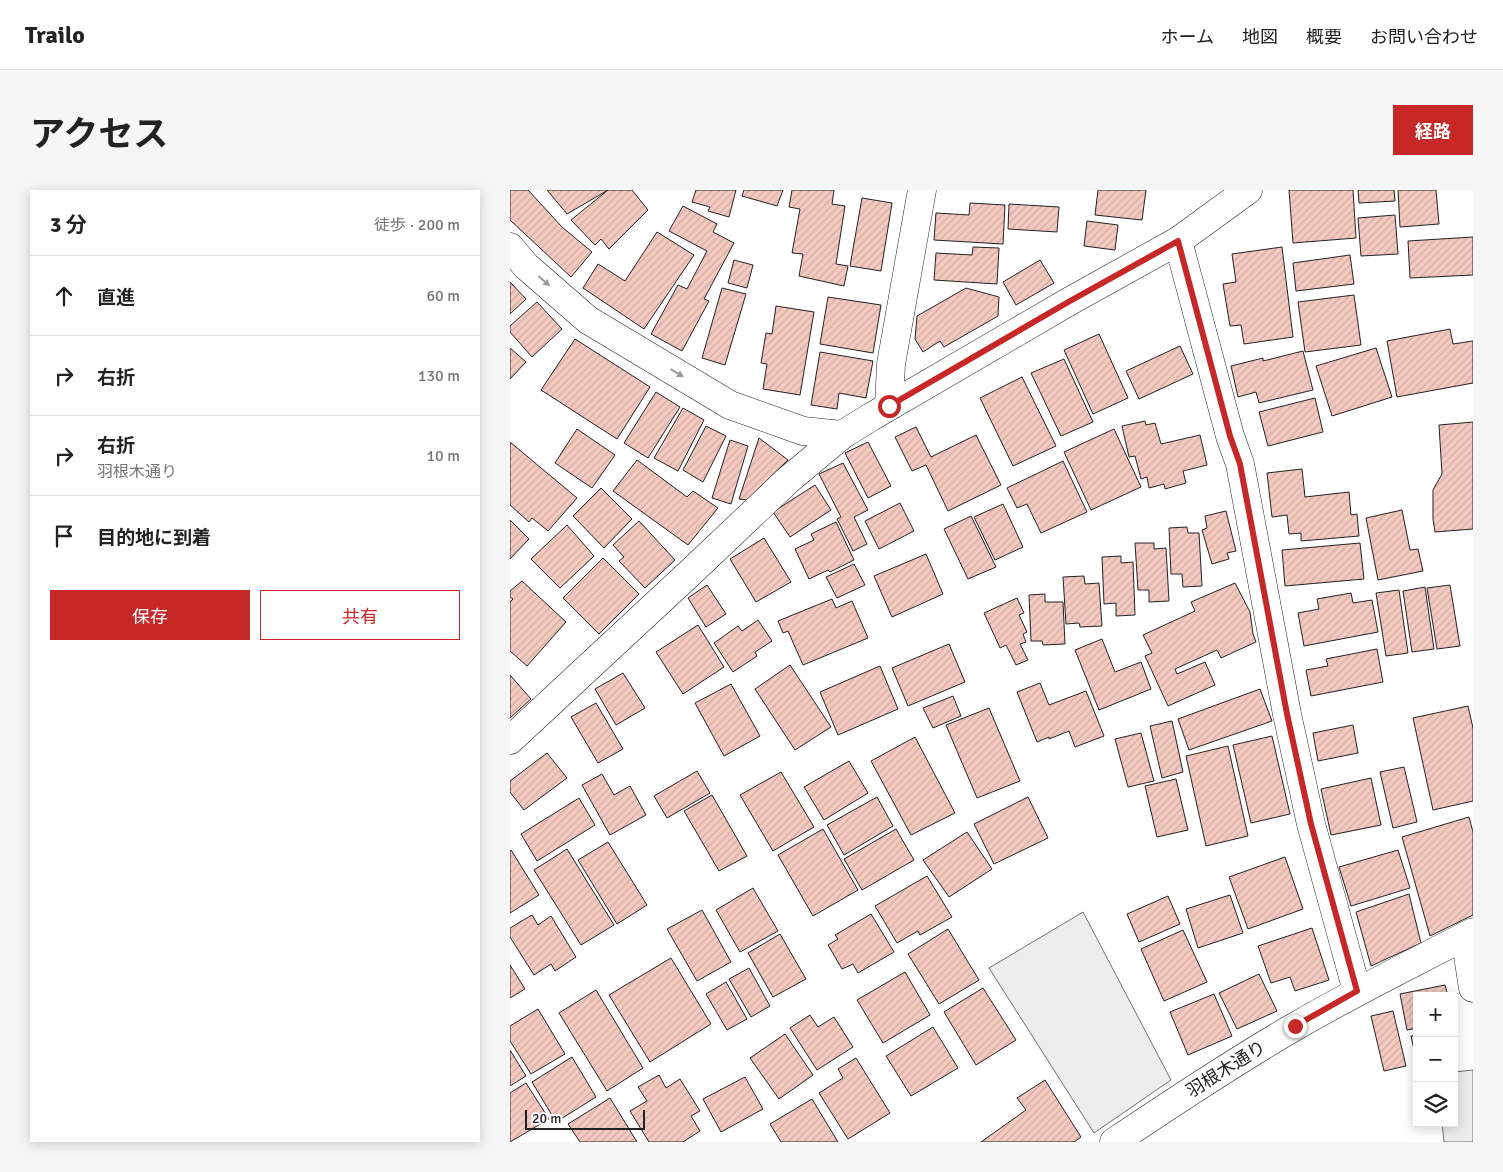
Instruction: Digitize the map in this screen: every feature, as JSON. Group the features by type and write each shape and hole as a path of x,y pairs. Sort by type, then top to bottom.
{"street":[{"path":"889,406 891,364 922,190"},
{"path":"510,740 692,572 788,480 842,435 1070,301 1178,241 1248,190"},
{"path":"1178,241 1230,436 1240,464 1287,714 1311,824 1357,991"},
{"path":"510,247 526,266 588,320 730,404 803,431 842,435"},
{"path":"1469,934 1473,988"},
{"name":"羽根木通り","path":"1114,1142 1203,1083 1295,1026 1357,991 1469,934"}],"shaded area":[{"path":"1083,912 1171,1080 1094,1133 989,968"},
{"path":"1473,1070 1473,1142 1444,1142 1442,1127 1458,1127 1458,1072"}],"building":[{"path":"510,190 528,190 562,227 592,252 571,277 510,220"},
{"path":"547,190 608,190 567,214"},
{"path":"608,190 632,190 648,210 609,249 601,239 595,245 571,220"},
{"path":"696,190 736,190 729,217 708,211 710,207 692,202"},
{"path":"744,190 783,190 777,206 742,196"},
{"path":"792,190 834,190 832,204 845,206 836,264 848,266 844,286 799,276 803,254 792,253 800,209 789,207"},
{"path":"1098,190 1146,190 1142,220 1095,215"},
{"path":"1289,190 1353,190 1356,238 1293,243"},
{"path":"1358,190 1394,190 1395,201 1359,203"},
{"path":"1398,190 1436,190 1439,224 1400,227"},
{"path":"862,198 892,203 881,271 850,266"},
{"path":"970,203 1005,205 1003,244 934,240 936,213 969,215"},
{"path":"1009,204 1059,207 1057,232 1008,229"},
{"path":"683,206 717,224 713,232 734,243 704,299 709,301 682,351 651,334 678,285 687,289 707,251 669,231"},
{"path":"1395,215 1398,254 1361,256 1358,218"},
{"path":"1087,221 1118,225 1115,250 1084,246"},
{"path":"657,232 694,255 644,329 583,288 598,264 625,281"},
{"path":"1473,237 1473,275 1410,278 1408,241"},
{"path":"973,247 999,248 997,284 934,280 936,253 972,255"},
{"path":"1282,247 1293,337 1244,344 1241,325 1230,326 1223,284 1236,282 1232,254"},
{"path":"1350,255 1354,284 1296,291 1293,263"},
{"path":"734,260 753,265 747,288 728,283"},
{"path":"1040,260 1054,283 1016,305 1003,282"},
{"path":"510,282 526,299 510,314"},
{"path":"722,288 746,294 725,365 702,358"},
{"path":"966,288 999,297 998,316 944,347 940,341 923,352 915,339 917,316"},
{"path":"1354,295 1361,345 1305,352 1298,302"},
{"path":"828,297 881,305 873,353 820,344"},
{"path":"537,302 562,329 532,357 510,332 510,326"},
{"path":"776,306 814,312 800,395 763,389 767,364 761,363 766,333 772,334"},
{"path":"1450,329 1453,344 1473,341 1473,383 1397,397 1387,341"},
{"path":"1099,334 1128,398 1093,414 1064,350"},
{"path":"575,339 650,387 617,439 541,390"},
{"path":"1180,346 1193,374 1139,399 1126,371"},
{"path":"510,348 526,362 510,379"},
{"path":"1376,348 1392,397 1332,416 1316,366"},
{"path":"1303,351 1313,390 1259,403 1256,392 1238,397 1231,366 1263,358 1263,361"},
{"path":"820,352 873,361 866,398 839,393 837,409 811,405"},
{"path":"1064,359 1093,422 1061,436 1031,373"},
{"path":"1022,377 1056,446 1013,466 980,398"},
{"path":"656,392 680,407 648,458 624,443"},
{"path":"1315,398 1323,432 1268,446 1259,412"},
{"path":"683,408 704,420 678,471 654,458"},
{"path":"1145,421 1146,425 1155,423 1161,444 1200,435 1207,465 1183,471 1186,483 1165,489 1164,484 1149,488 1147,477 1141,479 1135,456 1129,457 1122,426"},
{"path":"1473,422 1473,529 1435,532 1433,490 1442,474 1439,425"},
{"path":"706,426 726,436 703,482 683,470"},
{"path":"916,427 931,457 976,435 1001,485 948,511 926,465 912,471 895,437"},
{"path":"577,429 615,455 592,488 555,463"},
{"path":"1114,429 1141,487 1091,510 1064,452"},
{"path":"759,438 788,460 747,500 739,499"},
{"path":"730,440 748,446 731,504 712,498"},
{"path":"510,442 577,498 548,531 532,518 529,522 510,505"},
{"path":"868,442 891,486 868,498 845,453"},
{"path":"637,460 687,497 693,491 718,508 688,545 613,491"},
{"path":"1063,461 1087,512 1041,533 1027,504 1017,508 1007,488"},
{"path":"843,463 868,510 854,517 867,544 853,551 837,519 841,517 819,474"},
{"path":"1302,469 1305,497 1349,492 1351,515 1357,514 1359,536 1301,541 1301,533 1289,534 1287,515 1272,517 1267,473"},
{"path":"815,485 831,510 790,537 773,512"},
{"path":"601,488 632,519 604,548 573,516"},
{"path":"900,503 914,531 879,549 865,521"},
{"path":"1003,504 1023,547 995,560 974,517"},
{"path":"1402,510 1410,550 1418,549 1423,571 1378,580 1366,518"},
{"path":"1226,511 1236,551 1227,553 1229,559 1212,564 1202,530 1207,528 1205,516"},
{"path":"971,516 996,567 968,579 944,529"},
{"path":"510,520 529,539 510,559"},
{"path":"639,521 675,560 645,588 619,561 624,557 613,545"},
{"path":"836,522 854,560 830,572 828,570 809,579 795,549 814,540 811,534"},
{"path":"567,525 594,556 560,588 531,559"},
{"path":"1187,527 1188,533 1199,533 1202,586 1183,587 1182,574 1171,574 1169,528"},
{"path":"764,538 791,582 756,602 730,559"},
{"path":"1135,543 1154,543 1154,549 1166,548 1169,601 1149,602 1149,590 1138,590"},
{"path":"1360,543 1364,579 1285,586 1282,550"},
{"path":"926,554 943,594 892,617 874,576"},
{"path":"1121,556 1121,563 1133,562 1135,615 1116,616 1116,603 1104,604 1102,557"},
{"path":"603,558 639,594 599,634 563,598"},
{"path":"854,564 865,585 837,598 826,577"},
{"path":"1084,576 1085,584 1099,583 1102,626 1080,627 1079,623 1066,624 1063,577"},
{"path":"522,581 566,622 527,666 510,651 510,602 513,599 510,597 510,591"},
{"path":"1235,583 1250,612 1256,642 1221,658 1217,650 1175,669 1177,674 1205,662 1215,685 1168,706 1145,656 1152,653 1143,635 1195,611 1191,602"},
{"path":"707,585 726,614 706,627 688,598"},
{"path":"1450,585 1460,646 1437,649 1427,588"},
{"path":"1425,587 1434,649 1412,652 1403,591"},
{"path":"1399,590 1408,653 1386,656 1376,593"},
{"path":"1351,593 1353,603 1372,600 1378,632 1304,646 1298,613 1319,609 1317,599"},
{"path":"1045,594 1045,602 1063,602 1065,644 1043,645 1042,641 1031,641 1029,595"},
{"path":"1017,598 1024,613 1019,615 1027,632 1023,634 1026,642 1020,644 1028,660 1016,665 1006,645 1000,648 984,613"},
{"path":"832,599 836,608 852,601 868,638 803,665 788,631 783,633 778,621"},
{"path":"758,620 772,641 755,652 757,656 733,672 714,643 738,626 742,631"},
{"path":"698,625 724,667 683,694 656,652"},
{"path":"1102,639 1115,672 1141,662 1151,689 1099,710 1075,650"},
{"path":"949,644 965,682 908,706 892,668"},
{"path":"1377,649 1383,682 1311,696 1306,670 1328,666 1326,659"},
{"path":"790,665 831,727 795,750 755,689"},
{"path":"880,666 898,709 838,735 820,692"},
{"path":"623,673 645,708 616,725 595,689"},
{"path":"510,675 531,699 510,718"},
{"path":"1040,683 1049,705 1086,691 1104,736 1075,747 1069,731 1037,742 1017,692"},
{"path":"731,684 760,736 724,756 695,703"},
{"path":"1260,689 1272,721 1189,750 1178,719"},
{"path":"953,696 961,716 933,728 923,708"},
{"path":"596,703 623,749 598,763 571,717"},
{"path":"1468,706 1473,728 1473,801 1433,810 1413,718"},
{"path":"989,708 1020,781 977,798 946,725"},
{"path":"1172,721 1183,772 1162,778 1150,726"},
{"path":"1353,725 1358,753 1318,761 1313,733"},
{"path":"1141,733 1154,781 1128,787 1115,739"},
{"path":"1272,736 1290,814 1251,823 1233,745"},
{"path":"915,737 955,813 911,835 871,761"},
{"path":"1228,746 1248,836 1206,846 1186,756"},
{"path":"547,753 567,778 524,810 510,792 510,781"},
{"path":"849,761 868,793 824,820 804,787"},
{"path":"1404,767 1417,822 1393,828 1380,772"},
{"path":"697,771 710,793 667,818 654,796"},
{"path":"781,772 814,827 773,851 740,795"},
{"path":"602,774 614,795 630,786 646,815 610,835 582,785"},
{"path":"1371,778 1381,825 1331,835 1321,789"},
{"path":"1176,779 1188,830 1157,837 1145,786"},
{"path":"712,795 747,856 719,871 684,811"},
{"path":"877,797 893,826 844,855 827,825"},
{"path":"1028,797 1048,838 994,864 974,824"},
{"path":"579,798 595,825 537,861 521,834"},
{"path":"1469,817 1473,832 1473,915 1430,936 1402,837"},
{"path":"823,829 858,890 813,916 778,855"},
{"path":"896,829 914,860 862,890 844,859"},
{"path":"967,832 992,869 949,897 923,860"},
{"path":"608,842 647,905 617,924 578,860"},
{"path":"567,849 614,925 581,945 534,870"},
{"path":"1398,850 1410,888 1351,906 1339,867"},
{"path":"510,851 539,895 510,913"},
{"path":"1285,857 1303,909 1248,929 1229,877"},
{"path":"927,876 952,917 920,935 918,931 897,943 875,906"},
{"path":"753,888 778,931 740,952 716,910"},
{"path":"1409,894 1421,943 1371,966 1356,912"},
{"path":"1230,895 1243,933 1198,948 1186,909"},
{"path":"1168,896 1180,924 1139,942 1127,914"},
{"path":"702,910 731,962 697,981 667,929"},
{"path":"871,914 894,952 858,973 853,964 842,969 828,945 838,939 835,935"},
{"path":"532,915 538,925 551,916 576,957 555,971 551,964 534,975 510,937 510,928"},
{"path":"1312,928 1329,980 1295,991 1290,977 1271,983 1258,946"},
{"path":"948,929 979,980 939,1004 908,954"},
{"path":"1183,930 1207,982 1164,1001 1141,949"},
{"path":"780,934 806,979 773,997 748,953"},
{"path":"671,958 711,1024 650,1062 609,995"},
{"path":"510,965 525,989 510,998"},
{"path":"749,968 770,1006 751,1017 729,979"},
{"path":"905,972 930,1015 883,1043 857,1000"},
{"path":"1259,974 1277,1011 1237,1029 1219,993"},
{"path":"726,982 747,1019 727,1030 706,994"},
{"path":"1445,985 1447,992 1413,992 1413,1029 1407,1030 1400,994"},
{"path":"983,988 1016,1040 976,1065 944,1012"},
{"path":"596,990 643,1068 607,1091 559,1013"},
{"path":"1214,994 1232,1036 1188,1055 1170,1012"},
{"path":"538,1009 565,1054 531,1074 510,1041 510,1026"},
{"path":"1393,1011 1406,1066 1384,1071 1371,1016"},
{"path":"810,1015 818,1027 834,1017 853,1047 817,1070 790,1028"},
{"path":"933,1027 958,1068 911,1096 886,1056"},
{"path":"785,1034 813,1075 779,1099 750,1058"},
{"path":"510,1050 526,1076 510,1086"},
{"path":"572,1057 596,1097 556,1122 532,1082"},
{"path":"856,1058 890,1113 848,1139 819,1093 843,1078 838,1069"},
{"path":"659,1075 666,1088 680,1079 700,1111 691,1116 700,1131 683,1142 649,1142 630,1111 647,1101 638,1087"},
{"path":"745,1077 763,1109 721,1132 703,1099"},
{"path":"1045,1080 1081,1137 1074,1142 981,1142 1026,1110 1017,1098"},
{"path":"526,1083 549,1119 510,1142 510,1093"},
{"path":"610,1098 637,1142 580,1142 568,1124"},
{"path":"812,1099 838,1142 781,1142 770,1124"}],"route":[{"path":"889,406 1178,241 1230,436 1240,464 1287,714 1311,824 1357,991 1295,1026"}]}
